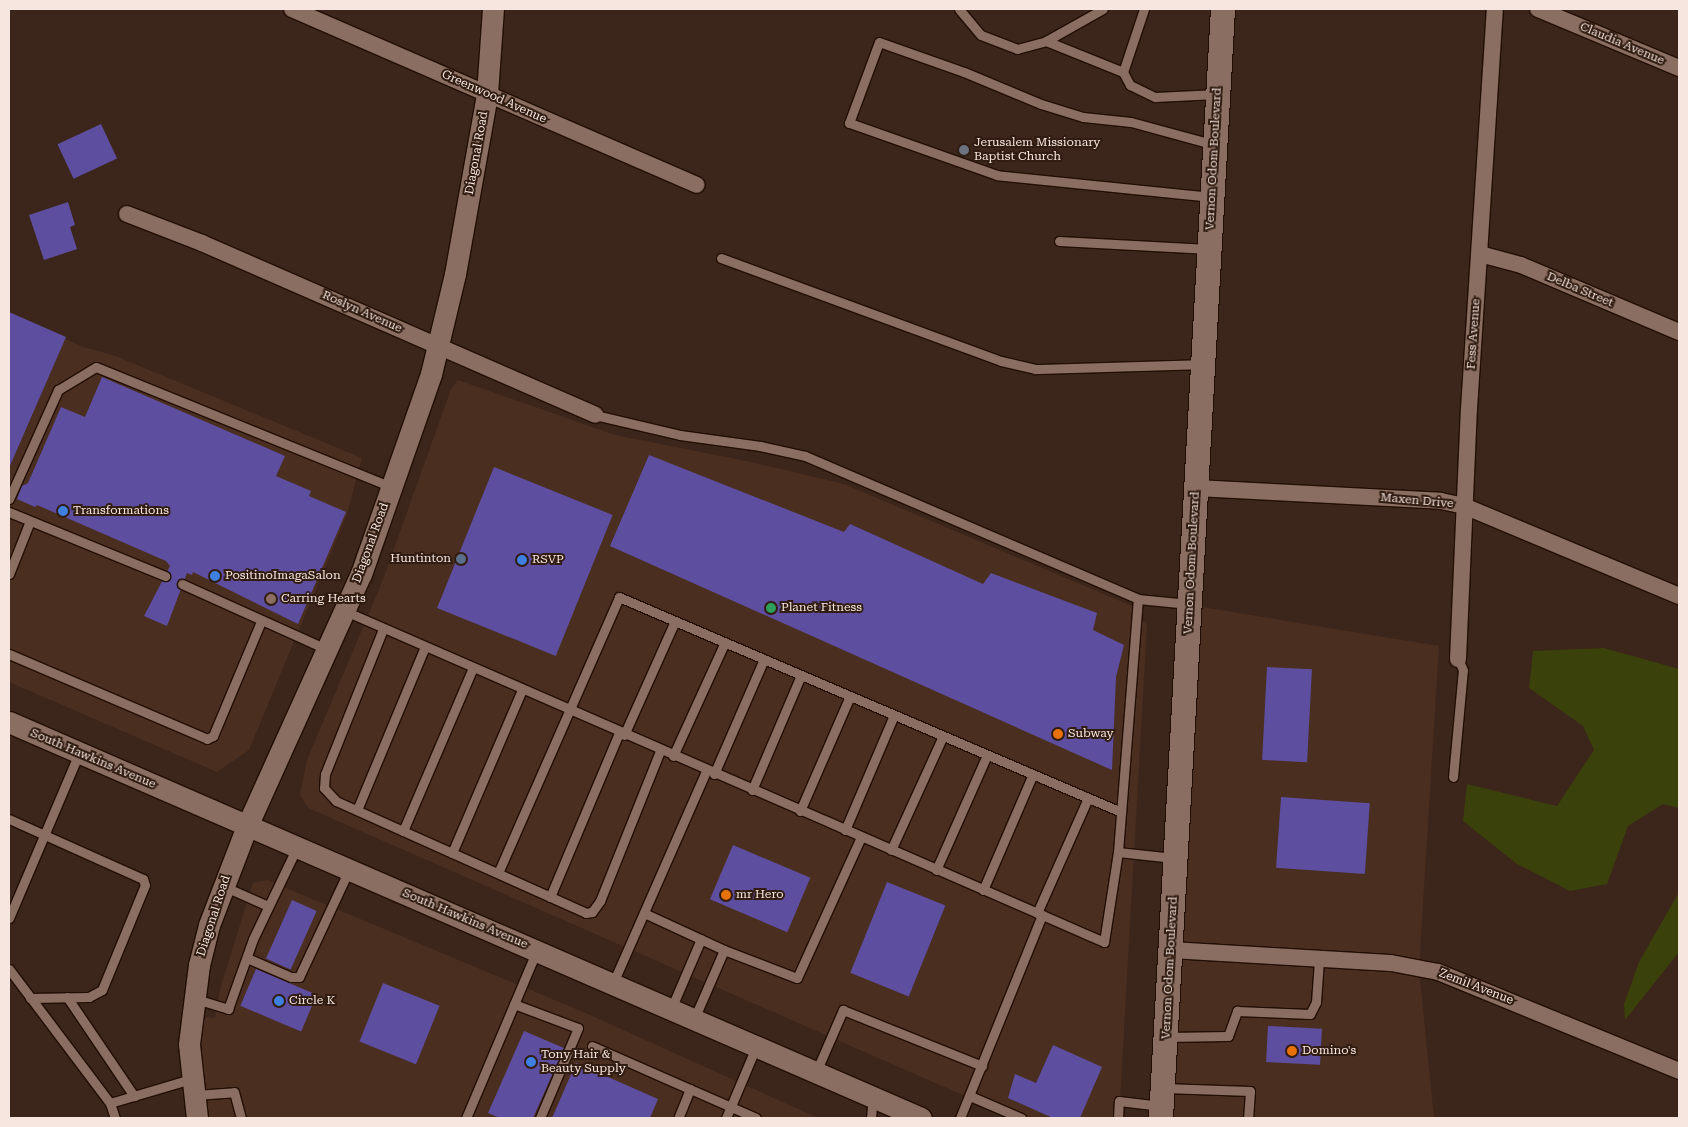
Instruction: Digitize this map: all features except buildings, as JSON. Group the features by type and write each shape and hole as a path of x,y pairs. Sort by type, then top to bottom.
{"main road":[{"name":"Vernon Odom Boulevard","path":"1162,1104 1223,9"}],"street":[{"name":"Greenwood Avenue","path":"292,9 696,185"},
{"name":"Diagonal Road","path":"197,1118 192,1087 189,1044 193,999 199,965 222,886 247,826 345,612 391,488 440,346 487,94 493,9"},
{"name":"Fess Avenue","path":"1458,659 1464,506 1495,9"},
{"name":"Claudia Avenue","path":"1538,9 1679,68"},
{"name":"Roslyn Avenue","path":"126,214 202,243 595,415"},
{"name":"Delba Street","path":"1480,254 1521,265 1679,332"},
{"name":"Maxen Drive","path":"1196,488 1441,501 1464,506 1679,596"},
{"name":"South Hawkins Avenue","path":"9,722 613,983 917,1117"},
{"name":"Zemil Avenue","path":"1171,950 1390,963 1438,972 1679,1071"}],"lane":[{"path":"959,9 981,35 1017,49 1046,41 1103,9"},
{"path":"1123,72 1144,9"},
{"path":"1046,41 1123,72 1134,89 1155,97 1218,94"},
{"path":"1212,197 997,175 849,123 879,42 964,72 1041,104 1083,117 1132,122 1215,145"},
{"path":"1059,242 1210,249"},
{"path":"721,258 1001,362 1035,369 1203,364"},
{"path":"9,499 58,390 96,367 391,488"},
{"path":"595,415 680,435 760,446 805,456 1138,600 1190,604"},
{"path":"9,512 165,576"},
{"path":"9,574 30,521"},
{"path":"182,584 328,650"},
{"path":"498,873 619,597 1121,812"},
{"path":"345,612 710,773 1104,942 1118,852 1138,600"},
{"path":"9,654 207,739 213,736 262,621"},
{"path":"550,896 675,621"},
{"path":"383,628 325,774 324,788 336,801 402,831 586,912 597,908 660,751"},
{"path":"673,756 725,642"},
{"path":"357,810 425,647"},
{"path":"613,983 764,659"},
{"path":"1453,777 1463,670 1458,659"},
{"path":"402,831 473,668"},
{"path":"752,790 801,675"},
{"path":"452,853 522,690"},
{"path":"800,811 850,696"},
{"path":"845,830 894,715"},
{"path":"891,850 943,736"},
{"path":"9,918 79,752"},
{"path":"936,870 987,755"},
{"path":"983,890 1034,774"},
{"path":"960,1118 1088,798"},
{"path":"9,819 142,879 145,884 102,990 89,997 30,998"},
{"path":"644,913 724,950 798,978 861,837"},
{"path":"193,999 228,1009 268,906 297,848"},
{"path":"1118,852 1177,858"},
{"path":"247,958 291,977 299,977 349,870"},
{"path":"222,886 268,906"},
{"path":"671,1009 701,939"},
{"path":"466,1118 537,950"},
{"path":"694,1019 724,950"},
{"path":"1166,1038 1228,1036 1237,1011 1310,1014 1316,1002 1318,960"},
{"path":"9,969 110,1103 115,1118"},
{"path":"67,997 134,1096"},
{"path":"514,1004 578,1028 540,1118"},
{"path":"816,1072 843,1010 982,1066"},
{"path":"592,1046 756,1118"},
{"path":"726,1118 757,1046"},
{"path":"110,1103 134,1096 192,1087 234,1092 241,1118"},
{"path":"678,1118 690,1089"},
{"path":"1118,1118 1120,1101 1162,1104 1250,1092 1248,1118"},
{"path":"970,1096 1021,1118"},
{"path":"871,1118 872,1097"}],"shaded area":[{"path":"9,312 83,347 113,355 362,458 347,514 249,750 217,772 9,682"},
{"path":"458,380 615,435 751,462 844,484 1132,606 1147,625 1119,1118 1015,1118 308,808 300,795 307,760 382,582 451,389"},
{"path":"1190,605 1439,646 1419,969 1434,1118 1161,1118"},
{"path":"267,880 588,1014 818,1118 209,1118 204,1104 200,1017 215,1018 220,989 253,883"}],"green space":[{"path":"1604,648 1679,669 1679,808 1663,804 1628,826 1607,884 1570,891 1517,864 1463,821 1467,784 1557,806 1594,750 1583,726 1529,688 1533,651"},
{"path":"1679,892 1679,952 1625,1020 1624,1004 1639,962"}],"place":[{"name":"Jerusalem Missionary Baptist Church","path":"964,150"},
{"name":"Transformations","path":"63,511"},
{"name":"Huntinton","path":"461,559"},
{"name":"RSVP","path":"522,560"},
{"name":"PositinoImagaSalon","path":"215,576"},
{"name":"Carring Hearts","path":"271,599"},
{"name":"Planet Fitness","path":"771,608"},
{"name":"Subway","path":"1058,734"},
{"name":"mr Hero","path":"726,895"},
{"name":"Circle K","path":"279,1001"},
{"name":"Domino's","path":"1292,1051"},
{"name":"Tony Hair & Beauty Supply","path":"531,1062"}]}
